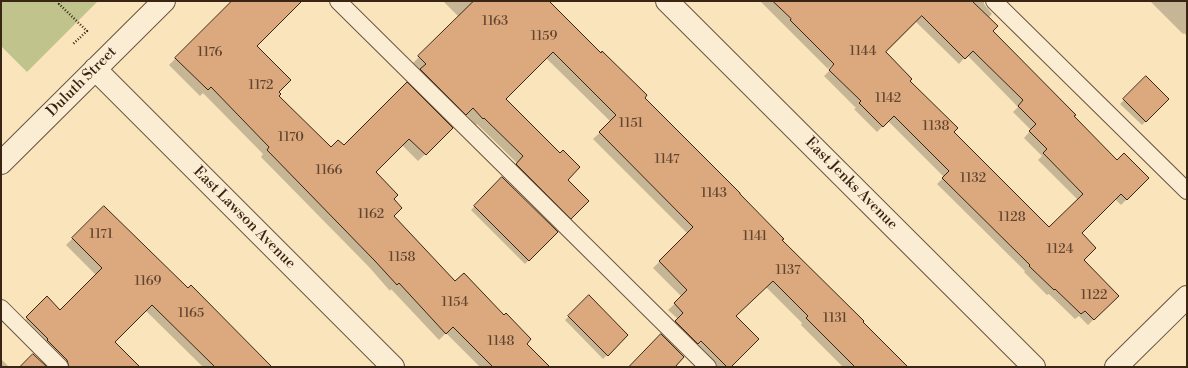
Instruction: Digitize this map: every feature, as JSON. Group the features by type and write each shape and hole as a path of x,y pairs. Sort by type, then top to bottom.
{"street":[{"name":"Duluth Street","path":"1,163 164,1"},
{"name":"East Jenks Avenue","path":"667,1 1034,367"},
{"name":"East Lawson Avenue","path":"95,69 393,367"},
{"path":"1116,367 1187,297"}],"lane":[{"path":"338,1 708,367"},
{"path":"994,1 1187,191"},
{"path":"1,308 60,367"}],"path":[{"path":"61,1 59,4 87,31 72,45"}],"green space":[{"path":"1,1 98,1 27,72 1,46"}],"building":[{"path":"232,1 302,1 257,46 291,80 279,92 281,94 279,96 331,147 338,140 344,145 407,82 453,128 426,155 409,139 376,172 398,195 394,199 402,208 394,216 455,281 464,273 504,315 506,313 531,339 527,344 550,367 493,367 453,327 446,334 399,283 397,285 267,150 269,147 211,87 208,90 175,58"},
{"path":"474,1 549,1 601,53 602,51 647,95 645,98 740,193 784,239 782,240 908,367 855,367 806,318 808,316 773,281 736,316 759,339 731,367 727,367 701,341 698,344 675,321 683,313 674,303 687,290 659,261 693,227 599,132 616,115 553,52 506,99 560,153 563,150 580,167 568,180 589,201 571,219 516,164 523,156 473,108 466,115 420,69 426,64 418,56"},
{"path":"773,1 972,1 998,26 993,31 1076,115 1074,116 1117,160 1124,153 1149,178 1127,200 1121,194 1082,233 1096,248 1084,260 1119,296 1094,320 1085,311 1081,314 1029,266 1030,265 942,178 949,171 894,116 883,127 859,103 861,101 829,70 834,64 790,20 791,19","holes":["922,16 965,59 973,51 1023,100 1018,106 1036,124 1029,131 1047,149 1043,153 1083,194 1049,227 954,132 958,128 910,81 912,79 886,52"]},
{"path":"1146,76 1169,99 1146,122 1123,99"},
{"path":"502,177 558,232 529,261 474,206"},
{"path":"104,206 188,288 191,285 272,367 215,367 152,305 115,342 140,367 69,367 67,360 26,317 47,296 60,310 102,268 72,238"},
{"path":"589,295 628,335 608,356 568,316"},
{"path":"661,334 684,357 675,367 629,367"},
{"path":"33,354 47,367 20,367"}]}
